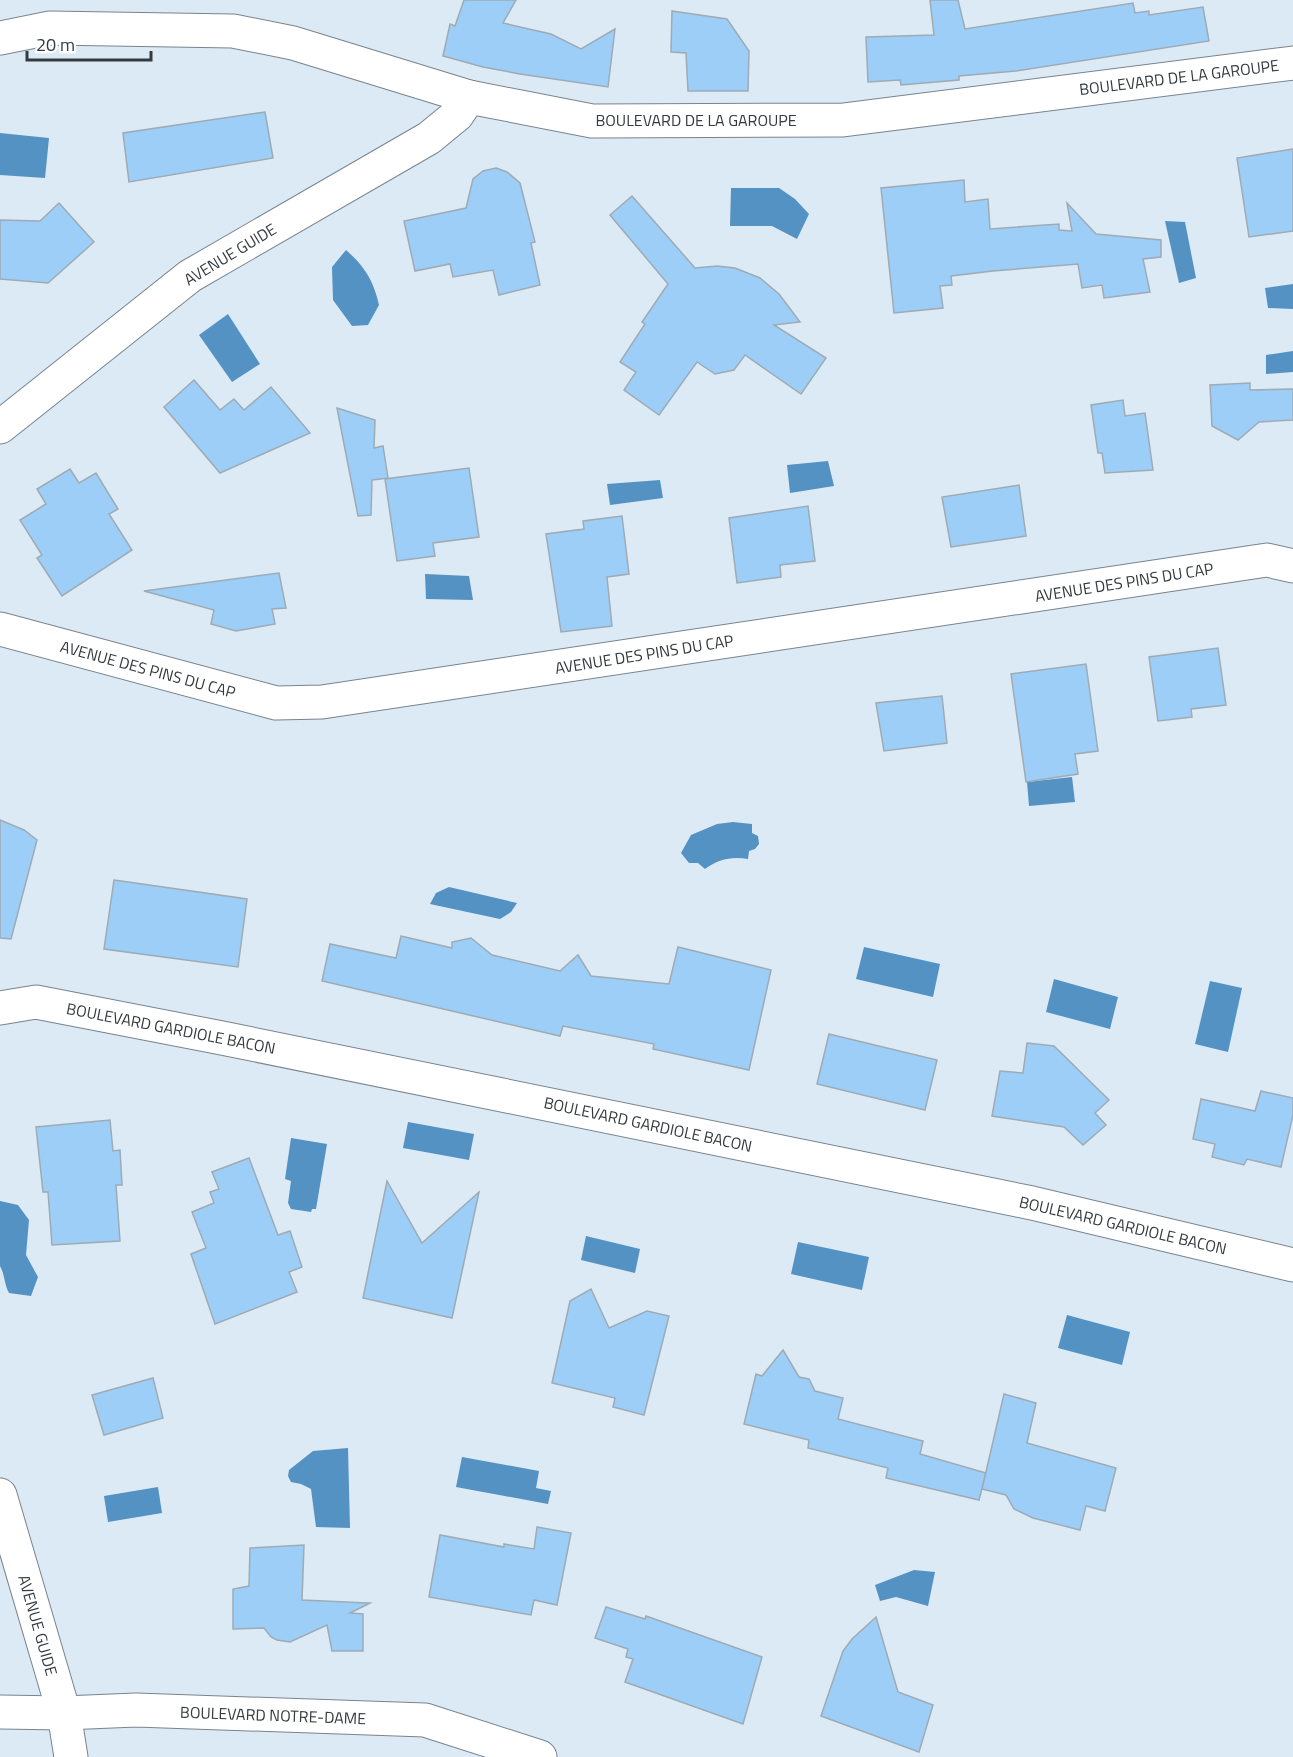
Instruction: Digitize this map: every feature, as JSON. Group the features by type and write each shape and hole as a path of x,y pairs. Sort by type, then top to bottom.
{"street":[{"name":"BOULEVARD DE LA GAROUPE","path":"0,38 50,28 233,31 293,43 469,97 592,121 843,120 1293,63"},
{"name":"AVENUE GUIDE","path":"0,427 190,276 429,138 457,115 469,97"},
{"name":"AVENUE DES PINS DU CAP","path":"0,629 276,703 322,702 1266,560 1293,566"},
{"name":"BOULEVARD GARDIOLE BACON","path":"0,1008 36,1002 222,1038 1032,1203 1293,1265"},
{"name":"AVENUE GUIDE","path":"0,1495 64,1713 71,1757"},
{"name":"BOULEVARD NOTRE-DAME","path":"0,1712 64,1713 136,1710 425,1720 540,1757"}],"water":[{"path":"0,133 49,138 45,178 0,175"},
{"path":"731,188 779,188 795,199 809,214 797,239 772,226 730,226"},
{"path":"1165,221 1185,222 1196,278 1179,283"},
{"path":"346,250 367,274 377,296 379,305 368,325 352,326 333,300 332,267"},
{"path":"1293,284 1293,309 1268,308 1265,288"},
{"path":"228,314 260,364 232,382 199,335"},
{"path":"1293,351 1293,372 1266,374 1266,355"},
{"path":"828,461 834,486 790,493 787,465"},
{"path":"660,480 663,498 610,505 607,484"},
{"path":"425,574 469,576 473,600 426,599"},
{"path":"1072,777 1075,802 1029,806 1027,782"},
{"path":"733,822 752,824 752,833 758,836 759,844 755,849 749,851 748,859 725,859 705,869 698,863 689,863 681,853 691,835 717,824"},
{"path":"449,887 517,903 511,912 500,919 430,904 436,893"},
{"path":"864,947 940,964 933,997 856,979"},
{"path":"1054,979 1118,997 1110,1029 1046,1012"},
{"path":"1210,981 1242,988 1228,1052 1195,1044"},
{"path":"408,1122 474,1134 469,1160 403,1148"},
{"path":"291,1138 327,1144 316,1209 312,1209 311,1212 291,1209 288,1203 291,1181 285,1179"},
{"path":"0,1201 18,1205 29,1220 26,1255 38,1277 31,1296 9,1293 6,1286 0,1266"},
{"path":"586,1236 640,1249 635,1273 581,1260"},
{"path":"798,1242 869,1257 862,1290 791,1274"},
{"path":"1067,1315 1130,1332 1122,1365 1058,1348"},
{"path":"348,1448 350,1528 316,1527 311,1489 291,1482 288,1476 289,1470 313,1451"},
{"path":"462,1457 539,1471 536,1488 551,1491 548,1504 456,1487"},
{"path":"158,1487 162,1513 108,1522 104,1496"},
{"path":"914,1570 935,1572 928,1606 896,1597 880,1601 875,1585"}],"building":[{"path":"464,0 516,0 503,23 551,34 581,49 615,29 608,87 520,74 443,56 450,24 455,26"},
{"path":"930,0 958,0 965,29 1133,3 1135,13 1149,11 1149,15 1203,7 1209,41 1016,71 959,76 959,80 901,85 900,80 868,82 866,37 934,35"},
{"path":"672,11 727,19 749,51 748,91 688,91 686,53 671,52"},
{"path":"265,112 273,158 129,182 123,133"},
{"path":"1293,149 1293,231 1249,237 1237,158"},
{"path":"496,168 507,172 520,183 535,242 531,243 540,285 499,295 493,270 453,277 450,264 415,271 404,221 466,208 473,179 483,171"},
{"path":"964,180 965,202 988,199 990,229 1059,224 1059,230 1072,231 1067,203 1096,234 1161,240 1161,257 1143,259 1150,292 1104,298 1102,285 1082,288 1078,264 951,276 952,285 940,286 943,308 894,313 881,188"},
{"path":"632,196 695,268 717,266 735,268 760,278 779,294 800,322 774,325 826,358 801,394 745,355 734,370 715,374 697,362 659,415 624,390 636,372 620,362 645,324 642,322 668,284 610,215"},
{"path":"59,203 94,242 48,283 0,279 0,220 40,221"},
{"path":"194,380 220,410 234,399 244,410 271,387 310,433 220,473 164,407"},
{"path":"1250,383 1250,390 1293,389 1293,420 1259,422 1238,440 1212,426 1210,385"},
{"path":"1123,400 1125,416 1145,413 1153,470 1105,473 1102,453 1098,453 1091,405"},
{"path":"337,408 375,420 374,448 383,446 388,478 372,480 371,515 358,516"},
{"path":"469,468 479,537 433,543 435,556 397,561 385,479"},
{"path":"70,469 79,483 96,473 118,509 109,514 132,550 62,596 37,558 42,555 20,520 46,504 37,489"},
{"path":"1019,485 1026,536 951,547 942,497"},
{"path":"808,506 815,561 780,565 781,577 737,583 729,518"},
{"path":"622,516 629,574 607,577 612,626 561,632 546,534 584,529 583,521"},
{"path":"279,573 286,608 272,609 275,624 236,631 211,624 214,610 144,591"},
{"path":"1218,648 1226,705 1191,709 1192,717 1158,721 1149,657"},
{"path":"1086,664 1098,751 1075,754 1078,774 1026,782 1011,674"},
{"path":"942,696 947,743 884,751 876,703"},
{"path":"0,820 24,830 37,840 11,939 0,938"},
{"path":"114,880 247,899 238,967 104,949"},
{"path":"401,936 452,948 452,942 471,938 492,955 560,971 578,955 591,976 669,984 678,947 771,970 749,1070 653,1049 654,1044 563,1026 560,1036 322,981 330,944 396,958"},
{"path":"829,1034 937,1060 925,1110 817,1084"},
{"path":"1027,1043 1054,1046 1109,1100 1095,1113 1106,1125 1083,1145 1064,1127 992,1116 1000,1071 1023,1073"},
{"path":"1261,1091 1293,1098 1293,1115 1281,1167 1247,1159 1244,1165 1212,1157 1215,1144 1193,1139 1201,1099 1255,1111"},
{"path":"110,1120 113,1151 120,1150 122,1185 116,1185 120,1241 52,1245 48,1192 43,1192 36,1127"},
{"path":"249,1158 278,1235 290,1231 302,1267 289,1272 297,1292 215,1324 191,1254 206,1248 192,1212 214,1203 210,1192 219,1189 212,1172"},
{"path":"387,1181 422,1243 479,1192 452,1318 363,1298"},
{"path":"591,1289 609,1328 647,1311 669,1316 644,1415 613,1407 615,1398 552,1383 570,1301"},
{"path":"783,1350 799,1377 809,1379 815,1391 843,1398 838,1419 923,1441 920,1454 986,1473 979,1500 886,1478 888,1468 808,1448 809,1440 744,1424 756,1374 762,1376"},
{"path":"153,1378 163,1418 104,1435 92,1395"},
{"path":"1004,1394 1036,1403 1027,1443 1116,1468 1105,1511 1086,1506 1080,1530 1033,1518 1014,1509 1006,1495 982,1489"},
{"path":"537,1527 571,1533 557,1605 534,1600 531,1615 429,1597 440,1535 504,1547 504,1544 534,1549"},
{"path":"304,1545 302,1600 370,1603 350,1613 363,1614 363,1651 332,1651 327,1625 290,1642 271,1637 264,1628 233,1629 233,1589 249,1586 250,1548"},
{"path":"606,1607 645,1619 646,1616 762,1657 743,1724 625,1682 633,1659 626,1657 628,1649 595,1638"},
{"path":"876,1617 898,1692 933,1705 919,1752 821,1716 843,1651 852,1639"}]}
